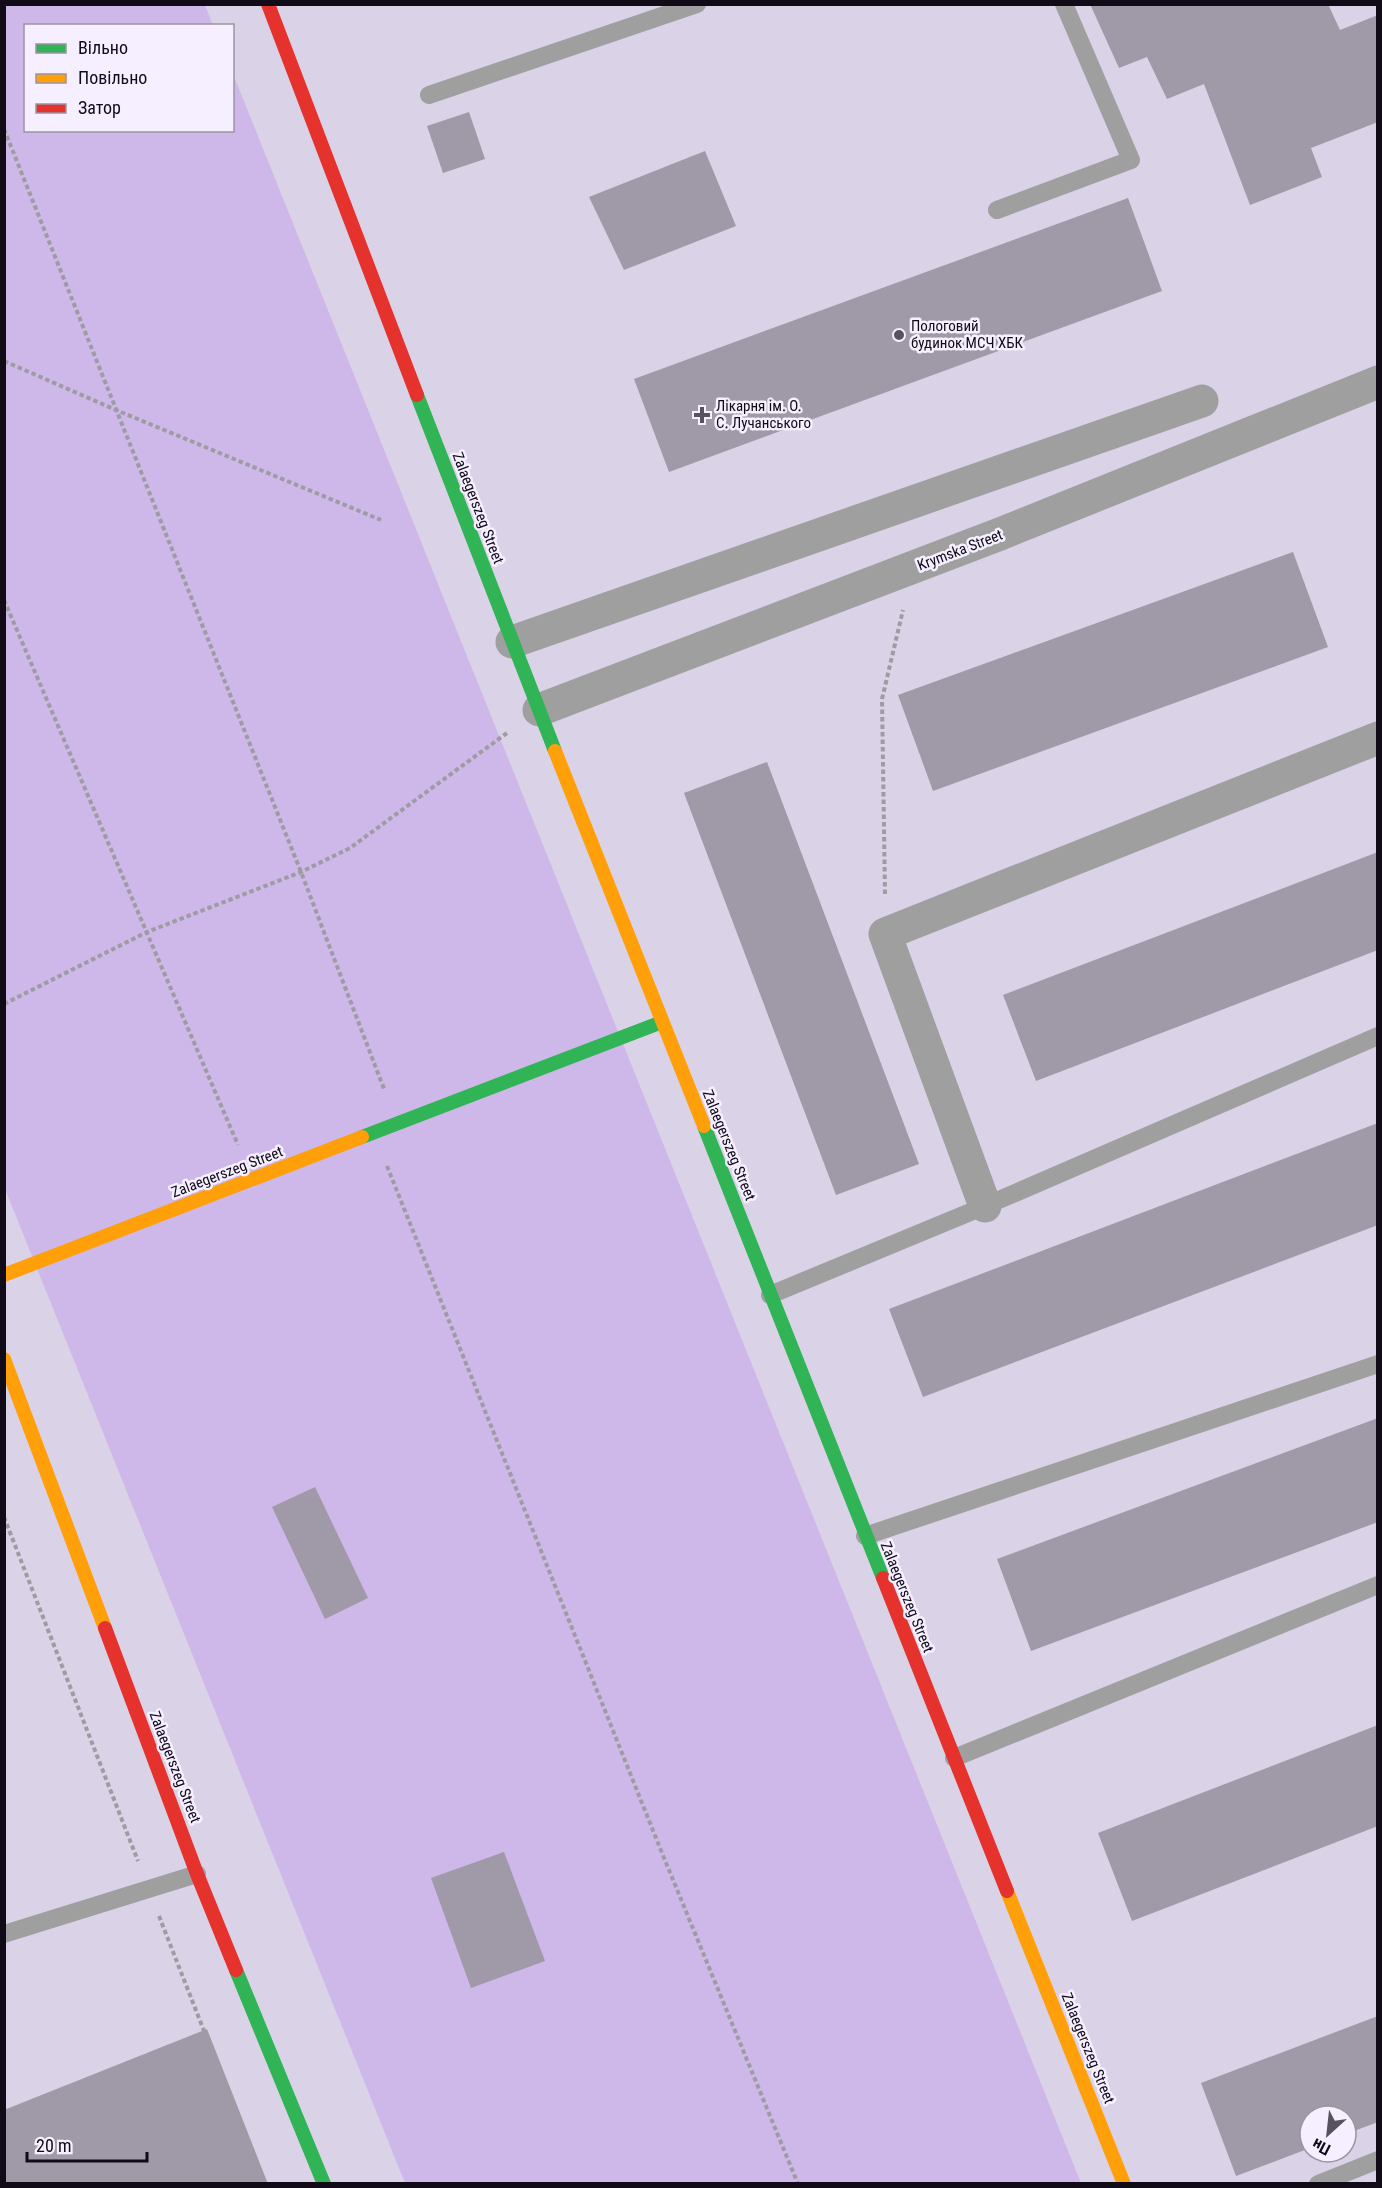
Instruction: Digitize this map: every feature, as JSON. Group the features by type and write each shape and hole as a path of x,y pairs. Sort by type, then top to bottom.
{"main road":[{"name":"Zalaegerszeg Street","path":"268,4 512,642 1124,2184"},
{"name":"Zalaegerszeg Street","path":"4,1275 662,1022"},
{"name":"Zalaegerszeg Street","path":"4,1359 197,1874 324,2184"}],"street":[{"name":"Krymska Street","path":"539,710 913,568 1377,382"},
{"path":"512,642 1202,401"},
{"path":"985,1206 885,934 1377,738"}],"lane":[{"path":"429,95 696,4"},
{"path":"997,210 1131,160 1064,4"},
{"path":"770,1295 985,1206 1377,1036"},
{"path":"866,1536 1377,1364"},
{"path":"954,1758 1377,1585"},
{"path":"4,1934 197,1874"},
{"path":"1318,2184 1377,2160"}],"path":[{"path":"4,129 301,872 385,1089 358,1101 373,1133 662,1853 798,2184"},
{"path":"4,361 381,520"},
{"path":"885,934 882,699 913,568"},
{"path":"4,600 240,1150"},
{"path":"4,1004 147,932 301,872 350,848 539,710"},
{"path":"4,1517 264,2184"}],"shaded area":[{"path":"5,5 205,5 213,24 24,24 24,132 234,132 234,76 1081,2183 405,2183 5,1189"}],"building":[{"path":"1090,4 1328,4 1340,30 1378,15 1378,122 1311,148 1322,177 1250,205 1204,84 1167,99 1147,57 1119,68"},
{"path":"469,112 485,159 443,173 427,126"},
{"path":"705,151 736,226 624,270 589,197"},
{"name":"Пологовий будинок МСЧ ХБК","path":"1128,198 1162,291 669,472 634,379"},
{"path":"1293,552 1328,647 933,791 898,695"},
{"path":"767,762 919,1164 836,1195 684,793"},
{"path":"1378,852 1378,950 1036,1081 1003,995"},
{"path":"1378,1123 1378,1225 923,1397 889,1309"},
{"path":"1378,1418 1378,1522 1031,1651 997,1559"},
{"path":"315,1487 368,1598 325,1619 272,1507"},
{"path":"1378,1725 1378,1826 1132,1921 1098,1833"},
{"path":"504,1852 545,1961 471,1988 431,1878"},
{"path":"1378,2016 1378,2122 1358,2130 1358,2104 1298,2104 1298,2153 1236,2176 1201,2083"},
{"path":"207,2029 268,2184 4,2184 4,2110"}],"traffic: fast":[{"path":"417,395 555,751"},
{"path":"362,1137 662,1022"},
{"path":"704,1126 883,1578"},
{"path":"236,1970 324,2184"}],"traffic: slow":[{"path":"555,751 704,1126"},
{"path":"4,1275 362,1137"},
{"path":"4,1359 105,1628"},
{"path":"1007,1891 1124,2184"}],"traffic: jam":[{"path":"268,4 417,395"},
{"path":"883,1578 1007,1891"},
{"path":"105,1628 197,1874 236,1970"}],"place":[{"name":"Пологовий будинок МСЧ ХБК","path":"899,335"},
{"name":"Лікарня ім. О. С. Лучанського","path":"702,415"}]}
